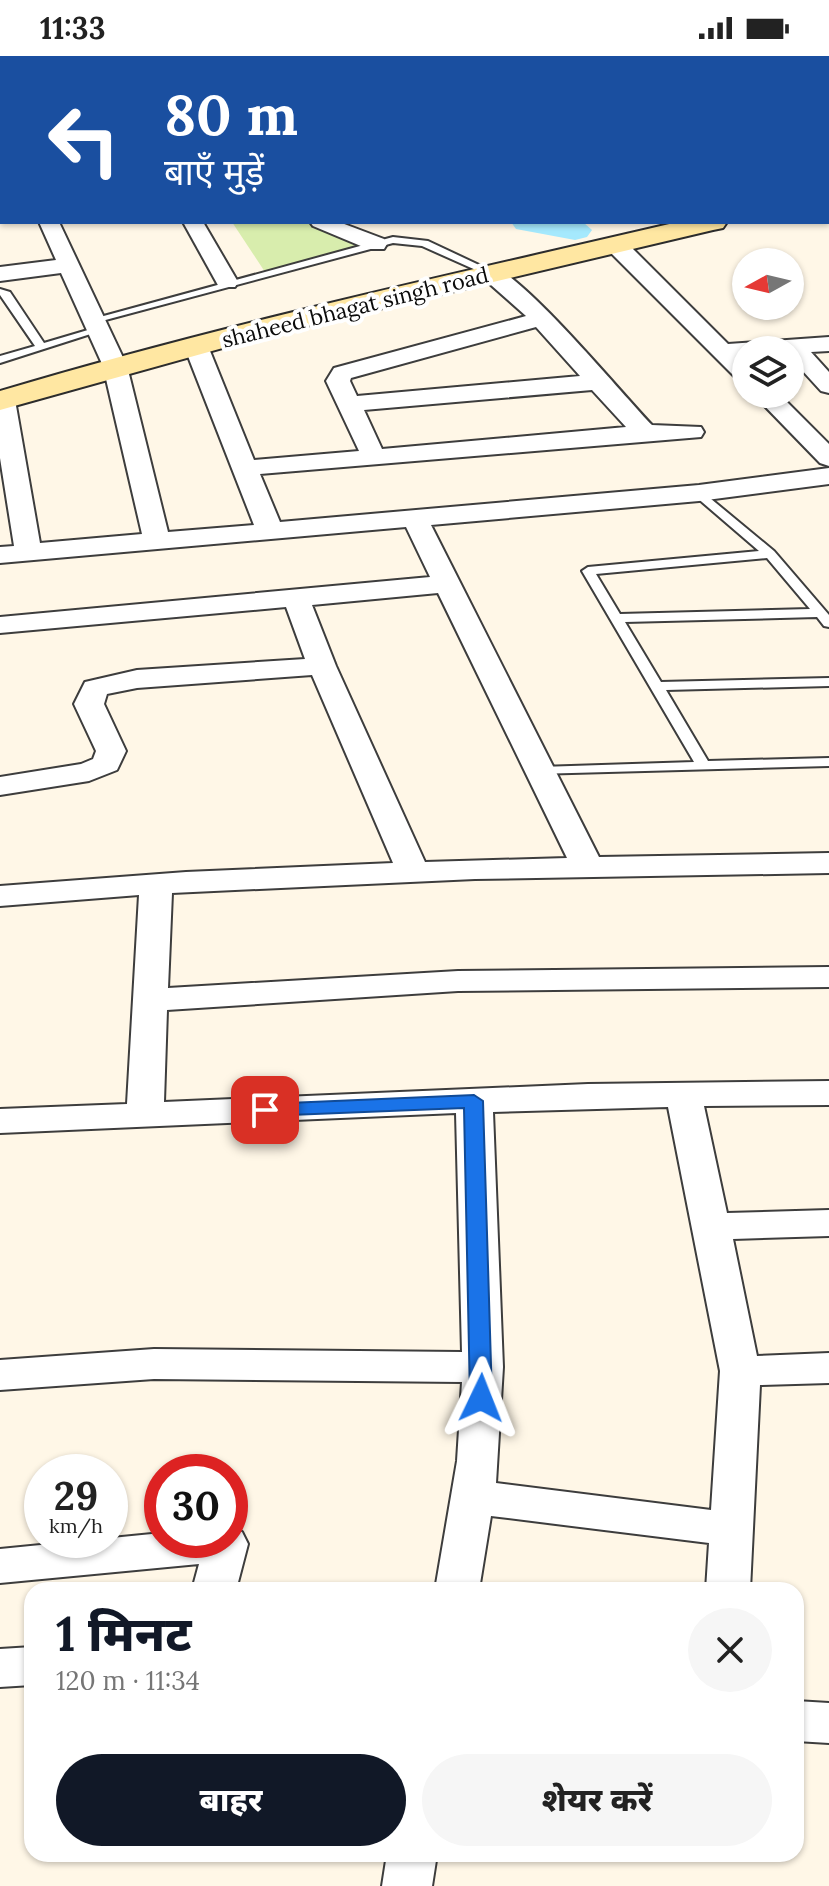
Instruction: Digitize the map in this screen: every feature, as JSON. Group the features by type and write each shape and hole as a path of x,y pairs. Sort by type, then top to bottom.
{"street":[{"path":"50,224 115,366 157,542"},
{"path":"194,224 227,282"},
{"path":"325,224 376,244"},
{"name":"shaheed bhagat singh road","path":"2,401 115,366 491,273 705,224"},
{"path":"623,244 732,348"},
{"path":"0,274 69,265"},
{"path":"491,273 518,294 645,433"},
{"path":"374,457 338,381 342,373 541,319"},
{"path":"804,346 829,344"},
{"path":"196,346 270,531"},
{"path":"804,358 829,386"},
{"path":"351,404 597,382"},
{"path":"2,401 28,553"},
{"path":"779,408 829,458"},
{"path":"799,408 829,437"},
{"path":"247,468 645,433 692,432"},
{"path":"0,555 699,493 829,476"},
{"path":"415,519 588,867"},
{"path":"0,625 448,584"},
{"path":"296,598 322,666 413,871"},
{"path":"0,786 89,772 106,764 111,751 89,704 95,688 137,679 322,666"},
{"path":"0,896 156,884 413,871 829,863"},
{"path":"145,1115 156,884"},
{"path":"151,1000 458,981 829,977"},
{"path":"0,1121 474,1101 829,1093"},
{"path":"684,1095 740,1371 728,1582"},
{"path":"458,1582 478,1461 483,1367 474,1101"},
{"path":"710,1227 829,1223"},
{"path":"0,1375 154,1364 483,1367"},
{"path":"740,1371 829,1368"},
{"path":"472,1497 731,1529"},
{"path":"0,1566 226,1544 216,1582"},
{"path":"0,1668 24,1666"},
{"path":"804,1721 829,1723"},
{"path":"407,1886 411,1862"}],"lane":[{"path":"0,360 227,282 376,244 410,240 424,243 491,273"},
{"path":"0,292 6,294 41,347"},
{"path":"699,493 770,554 825,618"},
{"path":"704,766 588,571 770,554"},
{"path":"616,618 825,618"},
{"path":"657,686 829,682"},
{"path":"540,771 829,762"}],"green space":[{"path":"233,224 309,224 365,246 265,272"}],"waterway":[{"path":"540,224 575,230"}],"route":[{"path":"265,1110 474,1101 483,1367 481,1398"}]}
